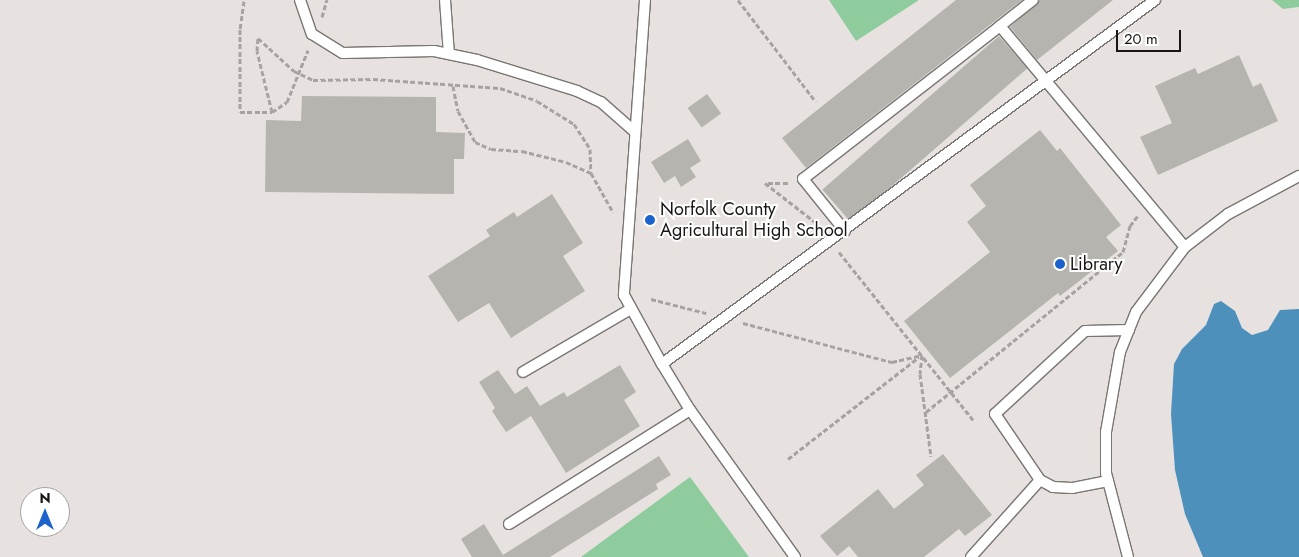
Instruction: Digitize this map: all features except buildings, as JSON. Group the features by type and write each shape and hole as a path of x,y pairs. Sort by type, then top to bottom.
{"lane":[{"path":"300,0 312,34 342,53 434,51 449,54 577,91 601,102 635,132"},
{"path":"445,0 449,54"},
{"path":"645,0 624,296 690,410 795,557"},
{"path":"844,231 804,178 1033,0"},
{"path":"662,364 1155,0"},
{"path":"1000,26 1045,83 1185,247"},
{"path":"1128,557 1108,481 1106,432 1111,393 1136,312 1185,247 1228,214 1299,176"},
{"path":"523,372 631,308"},
{"path":"1108,481 1072,488 1053,486 1040,480 994,414 1085,331 1129,330"},
{"path":"509,524 690,410"},
{"path":"971,557 1040,480"}],"path":[{"path":"244,0 240,29 240,112 272,112 287,102 298,73"},
{"path":"738,0 816,102"},
{"path":"272,112 257,51 258,38 298,73 312,80 373,79 500,88 537,101 574,124 590,149 591,173 627,242"},
{"path":"453,86 458,111 476,142 491,150 522,151 566,162 591,173"},
{"path":"807,183 765,182 815,222"},
{"path":"926,412 1123,252 1130,226 1141,212"},
{"path":"839,252 973,420"},
{"path":"651,299 711,314"},
{"path":"739,322 892,362 922,355"},
{"path":"922,355 920,374 931,456"},
{"path":"788,458 922,355"}],"green space":[{"path":"829,0 919,0 856,41"},
{"path":"1272,0 1299,0 1299,7 1283,9"},
{"path":"690,477 749,557 581,557"}],"water":[{"path":"1221,301 1235,311 1242,328 1252,335 1268,330 1280,310 1299,309 1299,557 1203,557 1185,514 1175,470 1171,414 1174,364 1182,349 1206,325 1214,304"}],"place":[{"name":"Norfolk County Agricultural High School","path":"650,220"},
{"name":"Library","path":"1060,264"}]}
